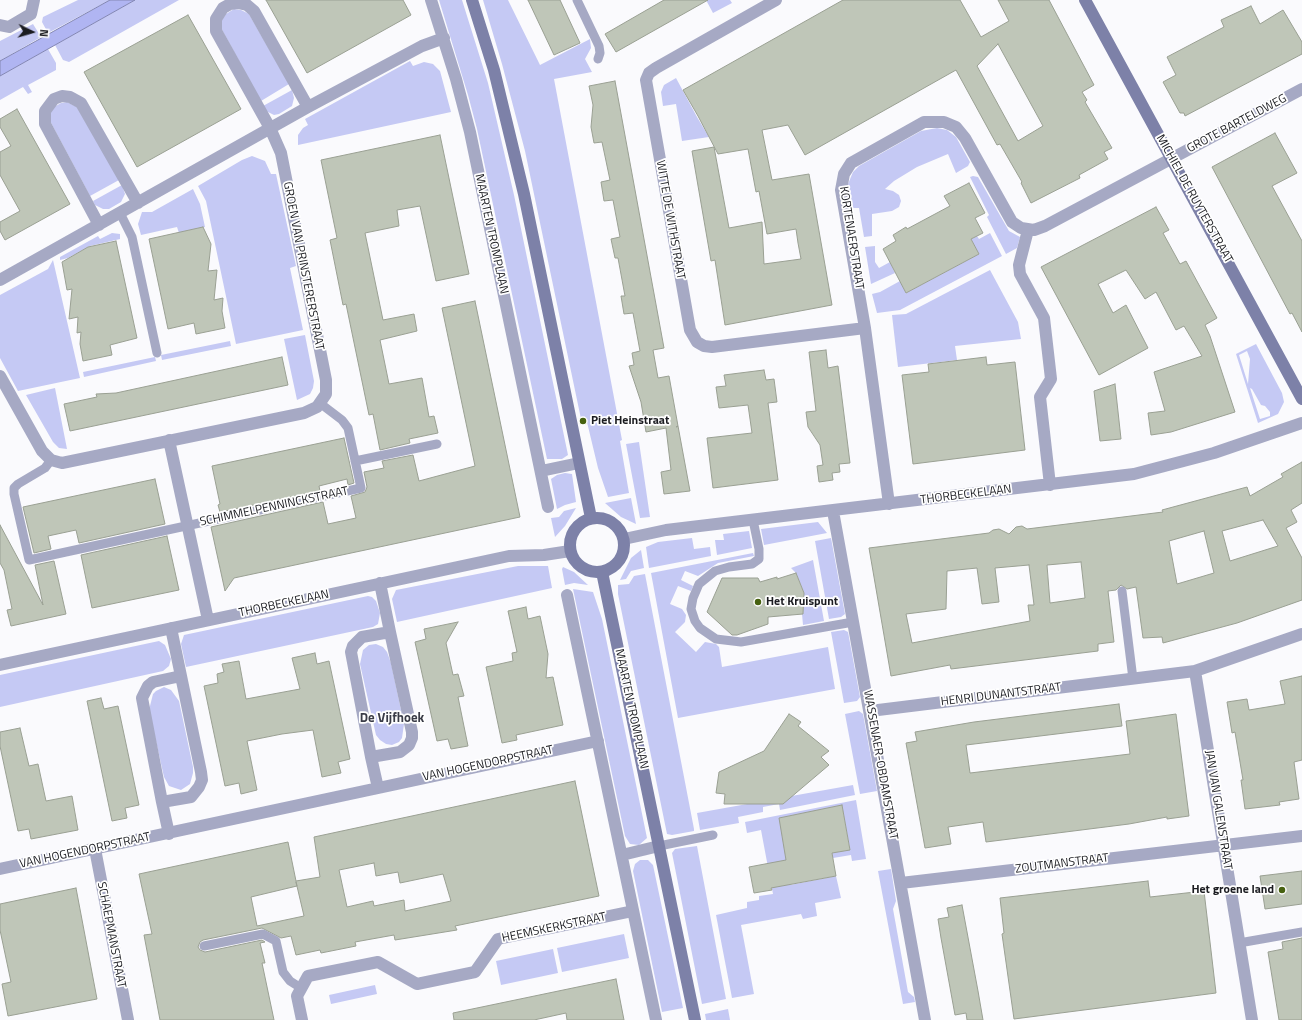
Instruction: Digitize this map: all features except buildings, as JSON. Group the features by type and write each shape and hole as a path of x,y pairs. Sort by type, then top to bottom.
{"street":[{"path":"0,25 9,27 31,14 34,0"},
{"name":"MAARTEN TROMPLAAN","path":"431,0 444,38 470,132 548,507"},
{"path":"472,0 494,70 509,128 590,518"},
{"path":"751,0 757,11"},
{"name":"WITTE DE WITHSTRAAT","path":"776,0 656,68 649,73 646,80 690,330 697,342 704,346 712,347 865,328"},
{"name":"MICHIEL DE RUYTERSTRAAT","path":"1085,0 1302,399"},
{"name":"GROEN VAN PRINSTERERSTRAAT","path":"308,107 254,11 243,4 234,3 226,6 216,19 216,31 270,128 280,153 324,373 326,394 321,404"},
{"path":"0,280 308,107 422,46 444,38"},
{"name":"GROTE BARTELDWEG","path":"1172,159 1302,89"},
{"path":"99,225 45,124 45,111 54,99 62,96 70,97 81,103 138,203"},
{"name":"KORTENAERSTRAAT","path":"889,504 865,328 841,186 846,169 854,160 924,122 937,120 950,124 962,132 1009,217 1016,225 1028,230"},
{"path":"1050,485 1040,397 1051,378 1044,318 1020,274 1020,265 1028,230 1045,226 1172,159"},
{"path":"0,376 42,451 51,460 67,463 169,440 308,412 321,404"},
{"name":"THORBECKELAAN","path":"624,539 666,530 1110,477 1158,468 1226,450 1302,423"},
{"name":"SCHIMMELPENNINCKSTRAAT","path":"169,440 208,620"},
{"path":"541,471 579,463"},
{"name":"WASSENAER-OBDAMSTRAAT","path":"833,511 925,1020"},
{"path":"590,518 605,518 611,521 621,532 624,539 623,553 620,560 615,566 602,572 585,570 573,559 570,551 570,537 574,530 578,524 590,518"},
{"name":"THORBECKELAAN","path":"0,665 509,556 544,555 570,551"},
{"name":"MAARTEN TROMPLAAN","path":"602,572 695,1020"},
{"path":"371,757 400,752 409,745 412,738 412,732 380,583"},
{"path":"567,595 656,1020"},
{"path":"162,802 191,797 199,787 202,780 171,628"},
{"path":"378,788 351,652 353,646 362,637 390,632"},
{"name":"HENRI DUNANTSTRAAT","path":"870,711 1195,671 1302,634"},
{"name":"JAN VAN GALENSTRAAT","path":"1195,671 1252,1020"},
{"path":"169,834 142,698 144,691 154,682 181,676"},
{"name":"VAN HOGENDORPSTRAAT","path":"0,867 169,834 598,740"},
{"name":"ZOUTMANSTRAAT","path":"901,883 1302,836"},
{"path":"622,855 659,846"},
{"name":"SCHAEPMANSTRAAT","path":"95,849 128,1020"},
{"name":"HEEMSKERKSTRAAT","path":"302,988 308,976 378,962 417,984 475,972 498,939 633,911"},
{"path":"302,988 297,996 302,1020"}],"lane":[{"path":"577,0 598,46 600,53 598,59"},
{"path":"120,213 130,230 157,353"},
{"path":"321,404 346,424 355,461 437,444"},
{"name":"SCHIMMELPENNINCKSTRAAT","path":"51,460 45,468 14,488 14,494 29,560 361,488 355,461"},
{"path":"753,520 759,549 758,559 752,564 729,567 715,571 699,584 693,598 691,608 694,621 700,628 716,639 741,642 853,622"},
{"path":"1122,591 1133,679"},
{"path":"659,846 714,835"},
{"path":"1239,943 1302,932"},
{"path":"204,946 264,934 276,941 283,972 290,982 302,988"}],"shaded area":[{"path":"78,0 110,0 48,33 42,22 43,17"},
{"path":"110,0 135,0 0,76 0,61"},
{"path":"135,0 179,0 69,62 63,60 55,45"},
{"path":"439,0 462,0 488,83 514,195 568,455 562,459 547,459 477,129"},
{"path":"483,0 508,0 540,65 590,39 591,48 585,59 592,72 554,79 622,440 620,441 629,493 608,497 598,468 586,418 581,419 525,151"},
{"path":"706,0 730,0 732,3 713,13"},
{"path":"234,9 241,10 249,14 289,84 261,101 221,28 222,20 226,14"},
{"path":"33,24 41,37 0,61 0,41"},
{"path":"48,49 56,63 56,70 28,85 32,92 28,94 23,87 0,100 0,76"},
{"path":"410,61 413,66 424,62 433,64 440,71 451,112 298,145 298,135 303,128 308,125 305,119"},
{"path":"676,78 709,137 682,141 676,104 663,106 661,92 664,85"},
{"path":"292,90 294,98 292,106 279,114 274,115 266,111 263,106"},
{"path":"67,102 77,107 119,180 90,196 50,121 50,113 54,107 61,103"},
{"path":"937,128 947,130 956,137 970,162 968,166 956,173 948,154 917,167 894,181 885,189 893,191 899,195 901,201 899,207 892,211 872,214 872,236 864,237 859,208 852,208 848,184 853,172 859,166 921,131"},
{"path":"252,156 265,161 271,174 276,174 296,266 290,268 303,330 236,344 206,201 198,186 242,160"},
{"path":"970,177 978,177 1009,231 1020,237 1017,248 1006,254 987,217 989,215"},
{"path":"122,185 125,194 121,202 109,209 103,209 95,205 93,201"},
{"path":"193,189 200,204 205,227 179,233 177,227 141,235 138,224 142,212 152,212"},
{"path":"112,233 120,234 120,239 90,246 68,258 60,260 60,257 98,236 100,239"},
{"path":"990,233 1002,256 900,310 877,313 872,294 880,292 900,281 906,293 979,254 971,239 977,236 979,239"},
{"path":"875,246 875,262 879,268 890,262 895,273 871,284 865,247"},
{"path":"53,260 80,378 18,391 0,358 0,295 48,269"},
{"path":"990,270 1018,322 1021,339 955,346 957,360 898,367 892,315 906,314"},
{"path":"305,335 314,381 310,394 297,400 284,339"},
{"path":"230,341 231,346 162,360 161,355"},
{"path":"1256,344 1282,393 1284,402 1278,414 1258,423 1236,354","holes":["1247,351 1250,359 1248,384 1239,355","1250,388 1261,405 1265,406 1270,412 1270,416 1260,419"]},
{"path":"155,357 156,361 84,377 83,372"},
{"path":"55,388 67,449 59,448 53,442 26,395"},
{"path":"639,442 650,517 640,518 626,444"},
{"path":"565,473 572,474 576,502 557,509 551,479 557,475"},
{"path":"631,498 636,524 621,517 605,503"},
{"path":"576,508 565,526 555,537 551,518 559,517 564,511"},
{"path":"818,522 827,533 764,545 761,529"},
{"path":"749,531 752,548 717,555 715,540 724,540 723,534"},
{"path":"692,538 694,549 710,547 711,556 649,568 646,547 658,542"},
{"path":"831,538 845,614 841,617 829,619 815,541"},
{"path":"641,550 644,568 631,571 626,579 620,580 631,558"},
{"path":"753,553 754,556 718,563 698,576 685,571 681,580 693,586 691,591 678,586 670,604 682,609 686,615 685,622 675,632 696,652 705,642 716,644 719,647 722,667 828,647 835,689 678,718 651,573"},
{"path":"813,560 824,621 803,625 802,614 804,593 796,573 791,568"},
{"path":"518,566 548,566 552,588 397,622 392,599 396,590"},
{"path":"563,567 574,572 588,585 574,583 565,585 562,569"},
{"path":"645,574 694,829 694,831 672,835 667,834 618,594 618,585 629,584 634,576"},
{"path":"573,589 593,592 602,619 647,838 639,845 630,844 625,836"},
{"path":"368,596 372,597 376,601 380,613 378,624 373,627 186,667 181,644 184,635"},
{"path":"844,630 848,632 860,697 857,701 844,703 831,632"},
{"path":"159,641 165,645 171,659 169,666 163,671 0,707 0,675"},
{"path":"376,644 383,647 387,652 391,663 404,724 402,738 399,742 392,745 386,744 376,735 360,664 363,650 369,645"},
{"path":"164,687 171,690 179,701 193,767 190,784 181,790 169,786 164,777 149,710 153,694"},
{"path":"859,711 863,714 877,791 860,794 845,714"},
{"path":"853,785 855,795 780,810 779,804 763,807 763,812 738,817 739,823 700,830 697,813"},
{"path":"856,800 866,859 852,861 851,855 833,858 832,853 850,849 842,806 789,816 781,826 790,885 836,876 841,898 815,903 817,916 803,919 801,914 741,925 754,994 732,998 716,915 747,908 747,902 759,900 759,896 773,894 761,830 747,833 745,822"},
{"path":"697,846 726,999 702,1004 672,853 675,849"},
{"path":"640,860 648,860 653,865 683,1008 662,1012 633,871 635,864"},
{"path":"891,869 896,901 893,909 908,992 914,997 915,1002 903,1004 878,871"},
{"path":"624,934 629,958 562,972 557,948"},
{"path":"553,949 558,973 501,985 496,961"},
{"path":"375,985 377,994 331,1004 329,995"},
{"path":"728,1009 730,1020 706,1020 705,1014"}],"place":[{"name":"Piet Heinstraat","path":"583,421"},
{"name":"Het Kruispunt","path":"758,602"},
{"name":"Het groene land","path":"1282,890"}],"district":[{"name":"De Vijfhoek","path":"392,719"}]}
